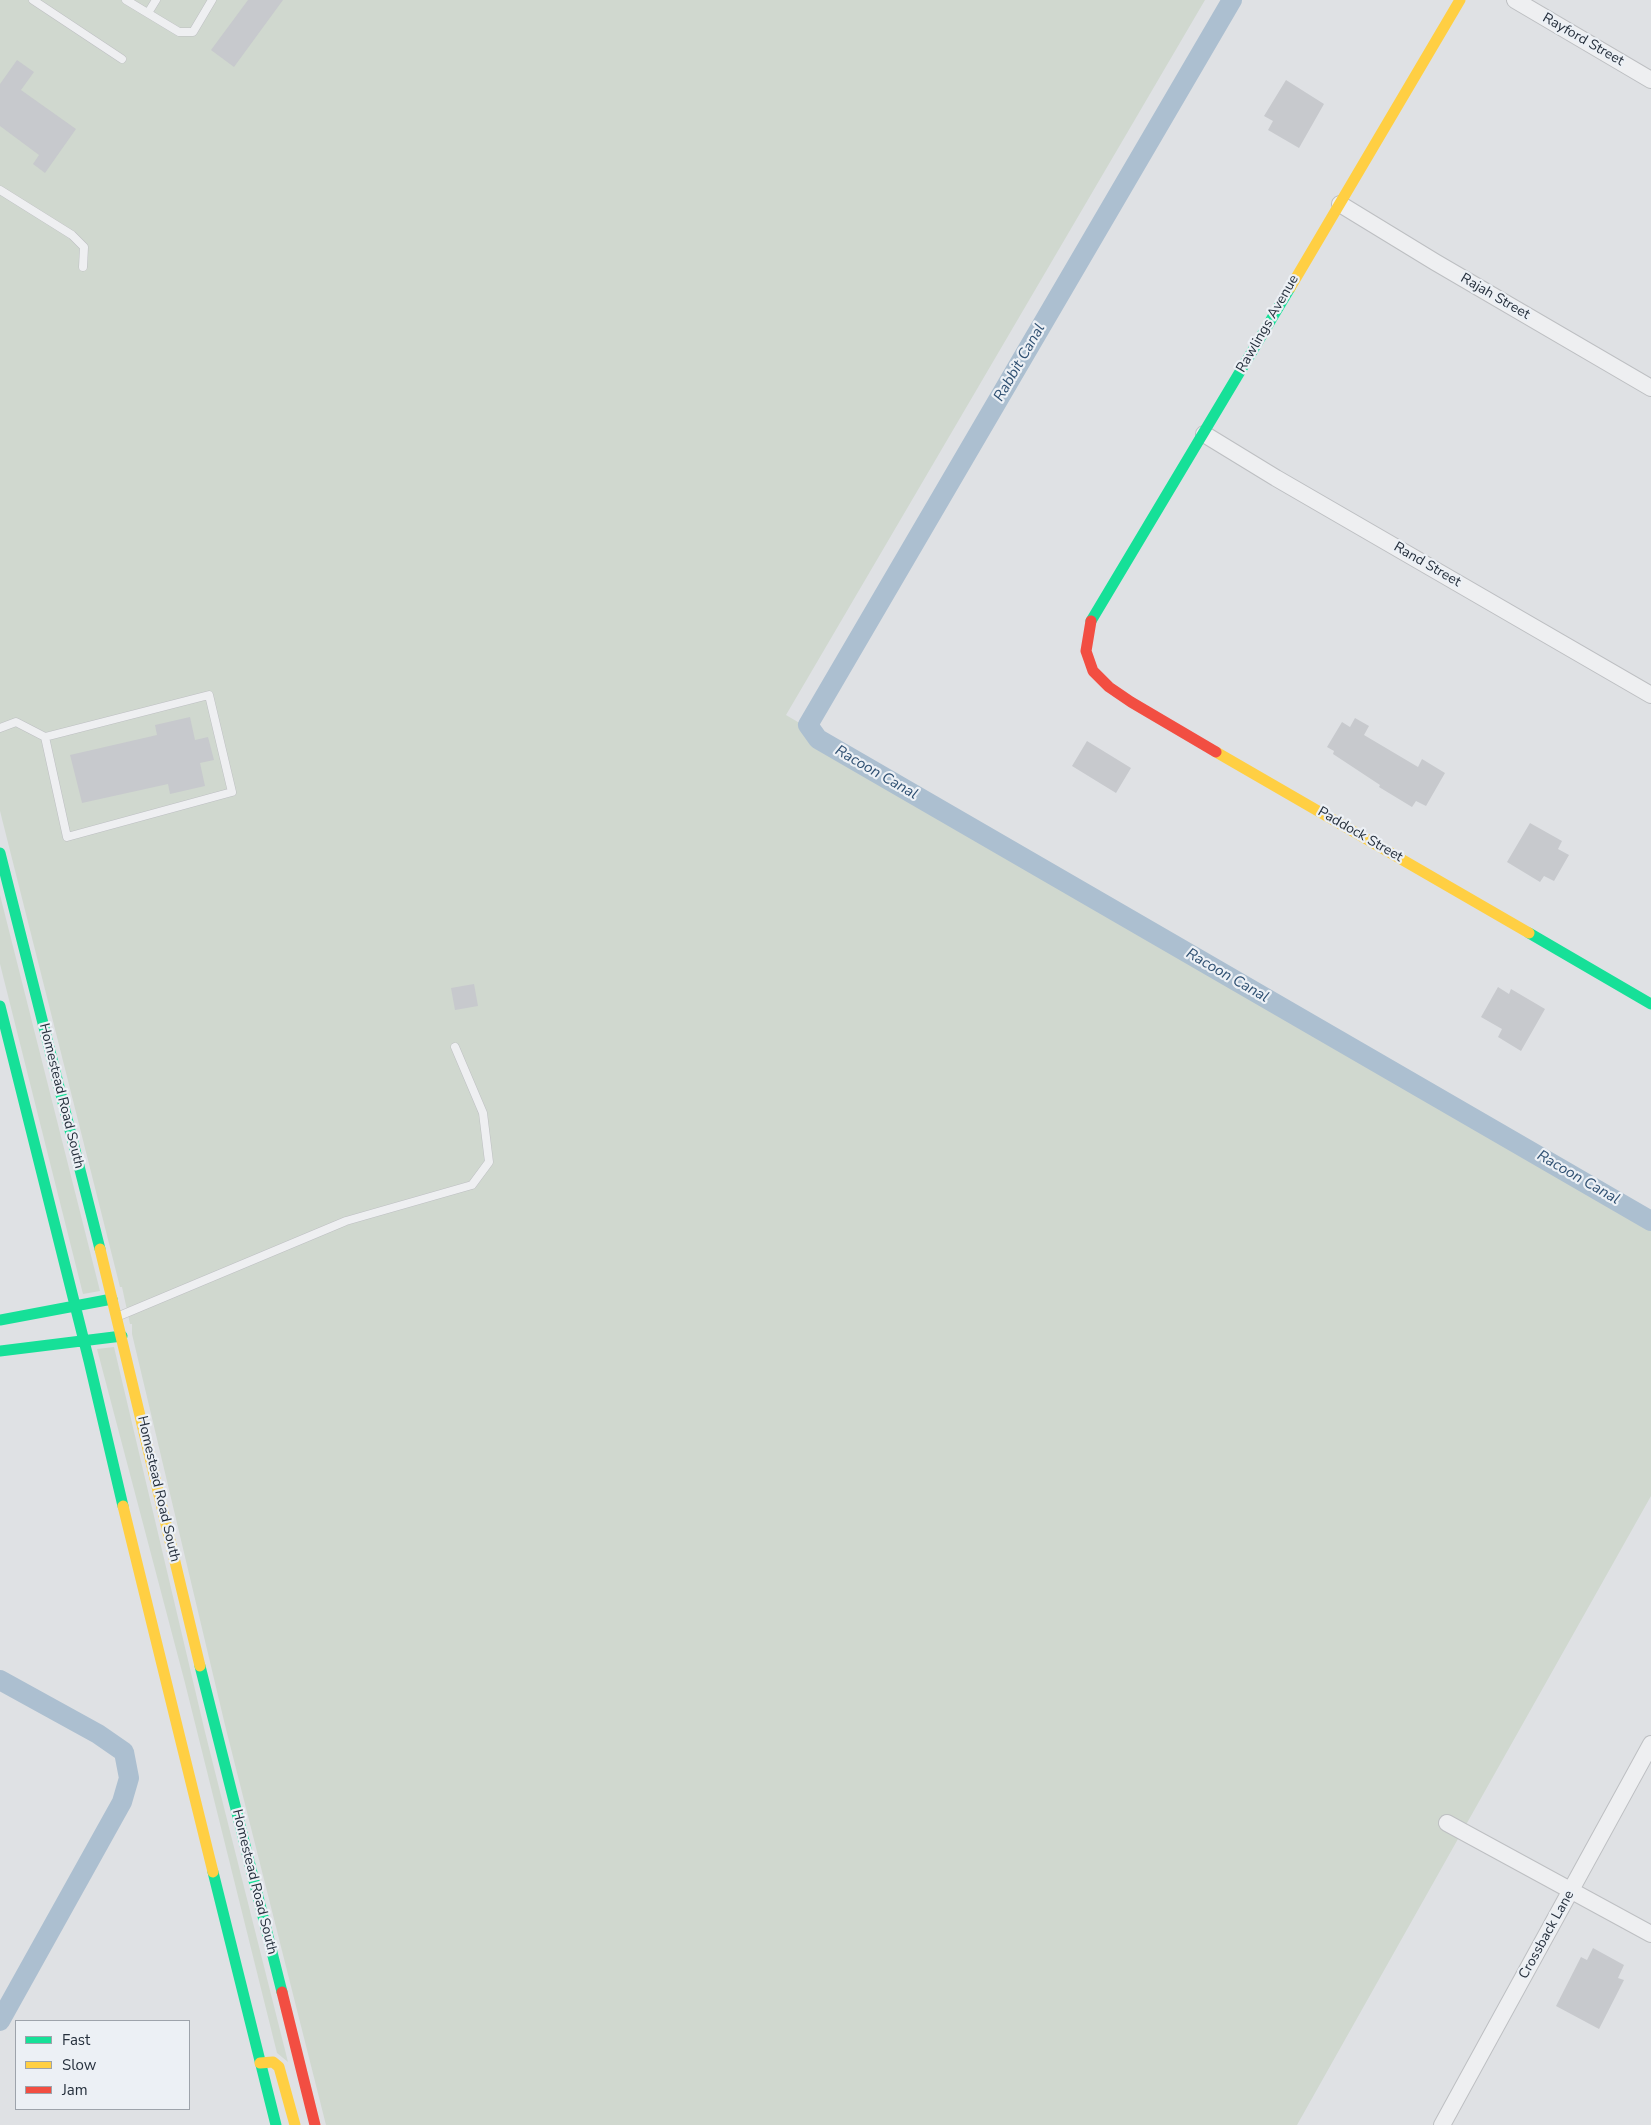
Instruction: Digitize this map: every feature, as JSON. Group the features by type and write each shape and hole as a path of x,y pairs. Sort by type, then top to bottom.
{"main road":[{"name":"Rawlings Avenue","path":"1086,651 1090,623 1204,434 1460,0"},
{"name":"Paddock Street","path":"1086,651 1093,671 1109,687 1131,702 1651,1004"},
{"name":"Homestead Road South","path":"0,853 122,1336 213,1719 315,2125"},
{"path":"0,1006 76,1306 155,1642 276,2125"},
{"path":"0,1320 112,1299"},
{"path":"0,1351 122,1336"},
{"path":"260,2063 273,2062 279,2067 295,2125"}],"street":[{"name":"Rayford Street","path":"1515,0 1651,80"},
{"name":"Rajah Street","path":"1340,204 1435,262 1651,388"},
{"name":"Rand Street","path":"1204,434 1651,695"},
{"name":"Crossback Lane","path":"1442,2125 1651,1744"},
{"path":"1447,1823 1651,1934"}],"lane":[{"path":"33,0 122,59"},
{"path":"126,0 179,32 193,32 212,0"},
{"path":"148,13 156,0"},
{"path":"0,190 72,235 84,247 83,267"},
{"path":"0,728 16,722 45,737 209,696 232,792 67,837 45,737"},
{"path":"117,1317 346,1221 472,1185 489,1162 482,1113 456,1047"}],"shaded area":[{"path":"0,0 1205,0 786,715 1651,1226 1651,1496 1297,2125 326,2125 225,1725 132,1334 132,1324 130,1324 122,1287 120,1287 0,811"},
{"path":"0,895 100,1291 83,1294 0,964"},
{"path":"114,1347 205,1732 288,2062 277,2053 185,1683 97,1349"}],"building":[{"path":"248,0 283,0 234,67 211,50"},
{"path":"17,60 34,72 21,90 76,129 45,173 33,164 39,155 0,126 0,84"},
{"path":"1286,80 1324,104 1299,148 1268,130 1273,121 1264,116"},
{"path":"190,717 195,740 208,737 214,760 200,763 205,786 170,794 168,784 82,803 70,755 157,735 155,725"},
{"path":"1355,718 1369,726 1364,735 1418,767 1422,759 1445,773 1426,806 1416,801 1412,807 1379,787 1380,785 1333,754 1334,751 1327,747 1342,722 1350,727"},
{"path":"1087,741 1131,768 1116,793 1072,766"},
{"path":"1530,823 1562,841 1558,849 1569,855 1554,881 1544,876 1540,882 1507,862"},
{"path":"474,984 478,1006 455,1010 451,988"},
{"path":"1498,987 1509,994 1511,989 1545,1009 1521,1051 1498,1037 1502,1029 1481,1017"},
{"path":"1593,1948 1624,1965 1618,1978 1624,1980 1599,2029 1556,2006 1581,1957 1587,1960"}],"waterway":[{"name":"Racoon Canal","path":"1232,0 808,725 818,739 1651,1221"},
{"path":"0,1680 98,1734 124,1752 129,1778 122,1802 0,2021"}],"traffic: fast":[{"path":"1091,621 1290,288"},
{"path":"0,853 100,1249"},
{"path":"1529,933 1651,1004"},
{"path":"0,1006 89,1361 123,1506"},
{"path":"0,1320 112,1299"},
{"path":"0,1351 122,1336"},
{"path":"200,1666 282,1992"},
{"path":"213,1872 276,2125"}],"traffic: slow":[{"path":"1290,288 1460,0"},
{"path":"1216,752 1529,933"},
{"path":"100,1249 200,1666"},
{"path":"123,1506 213,1872"},
{"path":"260,2063 273,2062 279,2067 295,2125"}],"traffic: jam":[{"path":"1091,621 1086,651 1093,671 1109,687 1131,702 1216,752"},
{"path":"282,1992 315,2125"}],"water label":[{"name":"Rabbit Canal","path":"1020,363"}]}
